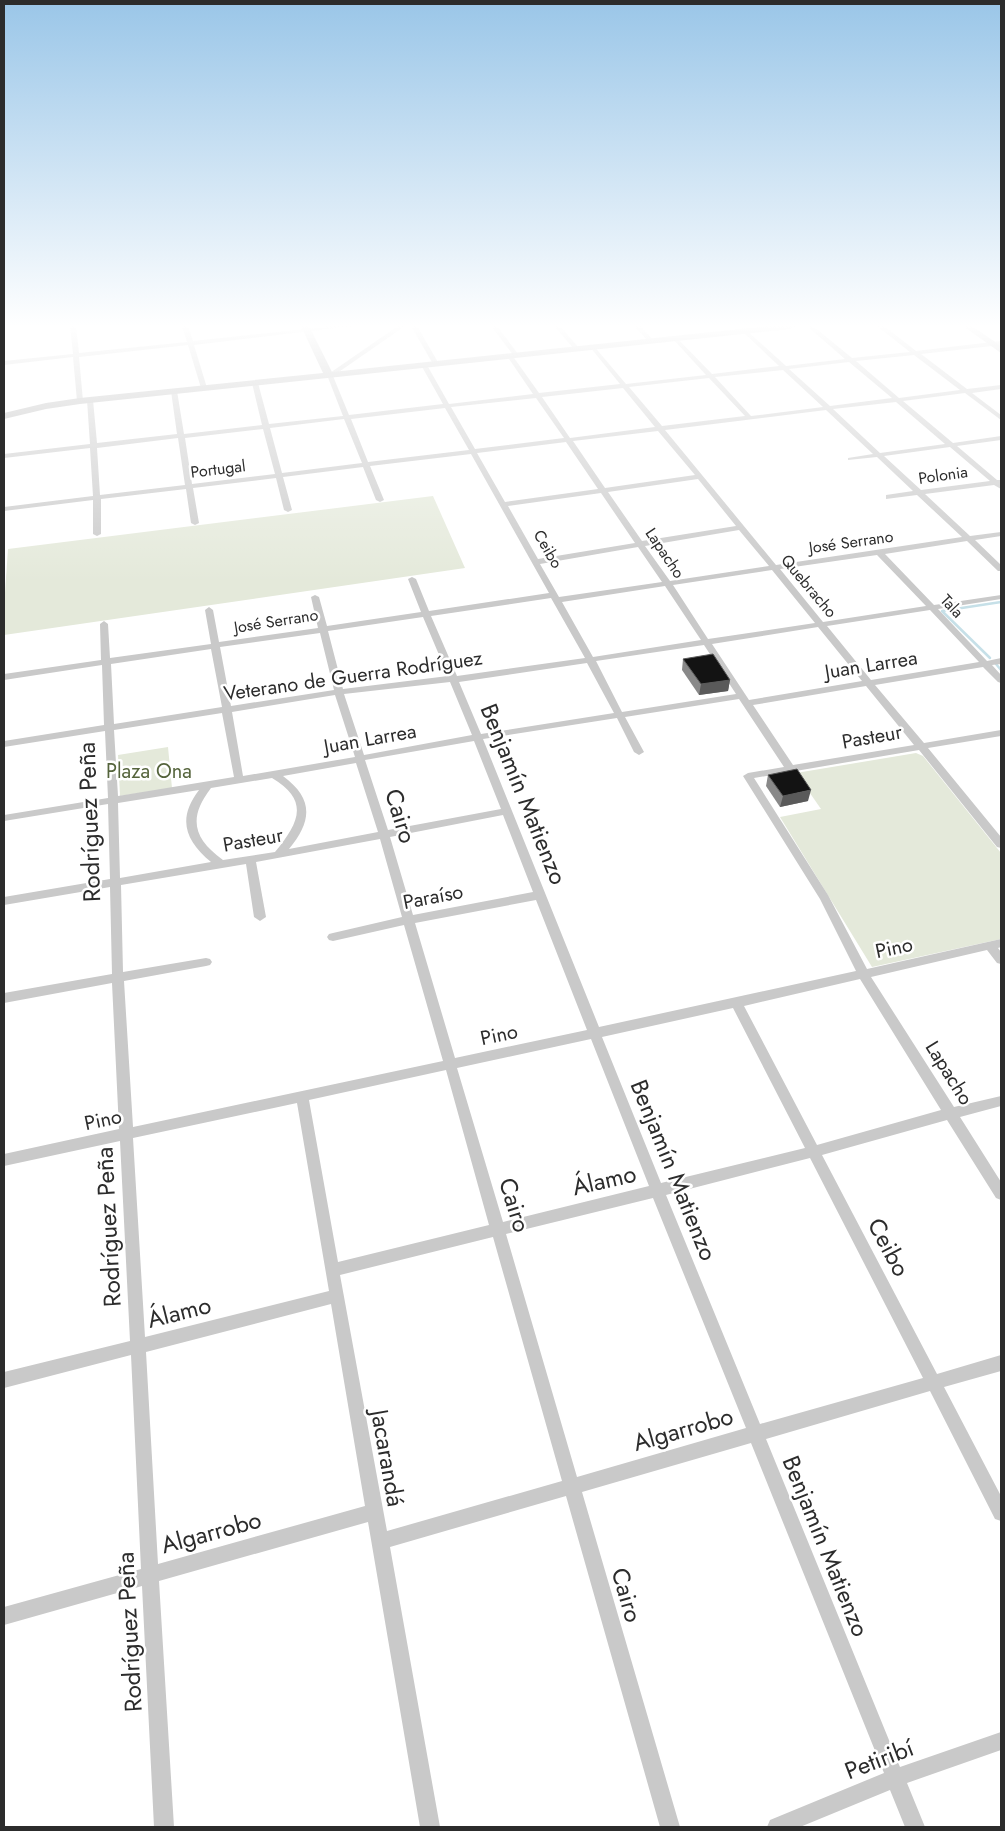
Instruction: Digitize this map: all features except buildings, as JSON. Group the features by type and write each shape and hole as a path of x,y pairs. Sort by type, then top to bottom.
{"main road":[{"path":"4,416 22,411"}],"street":[{"path":"91,411 97,498 96,534"},
{"path":"177,411 195,523"},
{"path":"262,411 288,510"},
{"path":"344,411 380,500"},
{"path":"4,456 402,411"},
{"name":"Ceibo","path":"450,411 591,661 639,752"},
{"name":"Lapacho","path":"549,411 745,699 791,770"},
{"name":"Quebracho","path":"646,411 921,747 996,829 1001,844"},
{"path":"744,411 750,418"},
{"name":"Portugal","path":"4,509 800,411"},
{"path":"831,411 1001,569"},
{"path":"913,411 999,483"},
{"path":"850,459 1001,438"},
{"path":"502,505 699,477"},
{"name":"Polonia","path":"889,497 999,483"},
{"path":"535,562 741,527"},
{"name":"José Serrano","path":"4,677 426,614 774,568 1001,534"},
{"name":"Tala","path":"880,553 1001,680"},
{"name":"Benjamín Matienzo","path":"412,579 508,811 658,1192 915,1827"},
{"name":"Cairo","path":"315,597 339,692 384,835 670,1827"},
{"name":"Veterano de Guerra Rodríguez","path":"4,744 339,692 591,661 1001,597"},
{"path":"209,610 240,780"},
{"name":"Rodríguez Peña","path":"104,624 113,800 118,978 164,1827"},
{"name":"Juan Larrea","path":"4,818 620,715 869,683 1001,661"},
{"name":"Pasteur","path":"748,776 1001,733"},
{"path":"273,774 286,780 292,788 297,798 302,819 292,838 278,855"},
{"name":"Lapacho","path":"748,776 834,915 852,947 863,974 1001,1194"},
{"path":"208,785 191,813 191,825 199,846 221,864"},
{"name":"Pasteur","path":"4,902 278,855 508,811"},
{"path":"250,859 260,917"},
{"name":"Paraíso","path":"333,937 408,920 540,895"},
{"path":"996,944 1001,960"},
{"name":"Pino","path":"4,1160 736,1003 996,944"},
{"path":"4,998 206,962"},
{"name":"Ceibo","path":"736,1003 935,1382 1001,1513"},
{"name":"Jacarandá","path":"302,1097 430,1827"},
{"name":"Álamo","path":"332,1270 658,1192 1001,1101"},
{"name":"Álamo","path":"4,1380 336,1296"},
{"name":"Algarrobo","path":"379,1542 1001,1363"},
{"name":"Algarrobo","path":"4,1616 150,1573 374,1512"},
{"name":"Petiribí","path":"777,1827 895,1778 1001,1741"}],"green space":[{"path":"433,496 465,568 4,635 8,549"},
{"name":"Plaza Ona","path":"168,747 172,788 120,796 118,755"},
{"path":"916,753 923,756 1001,853 1001,939 872,967 780,817 821,809 796,773"}],"waterway":[{"path":"990,658 942,611 1001,602"},
{"path":"996,664 1001,670"}]}
